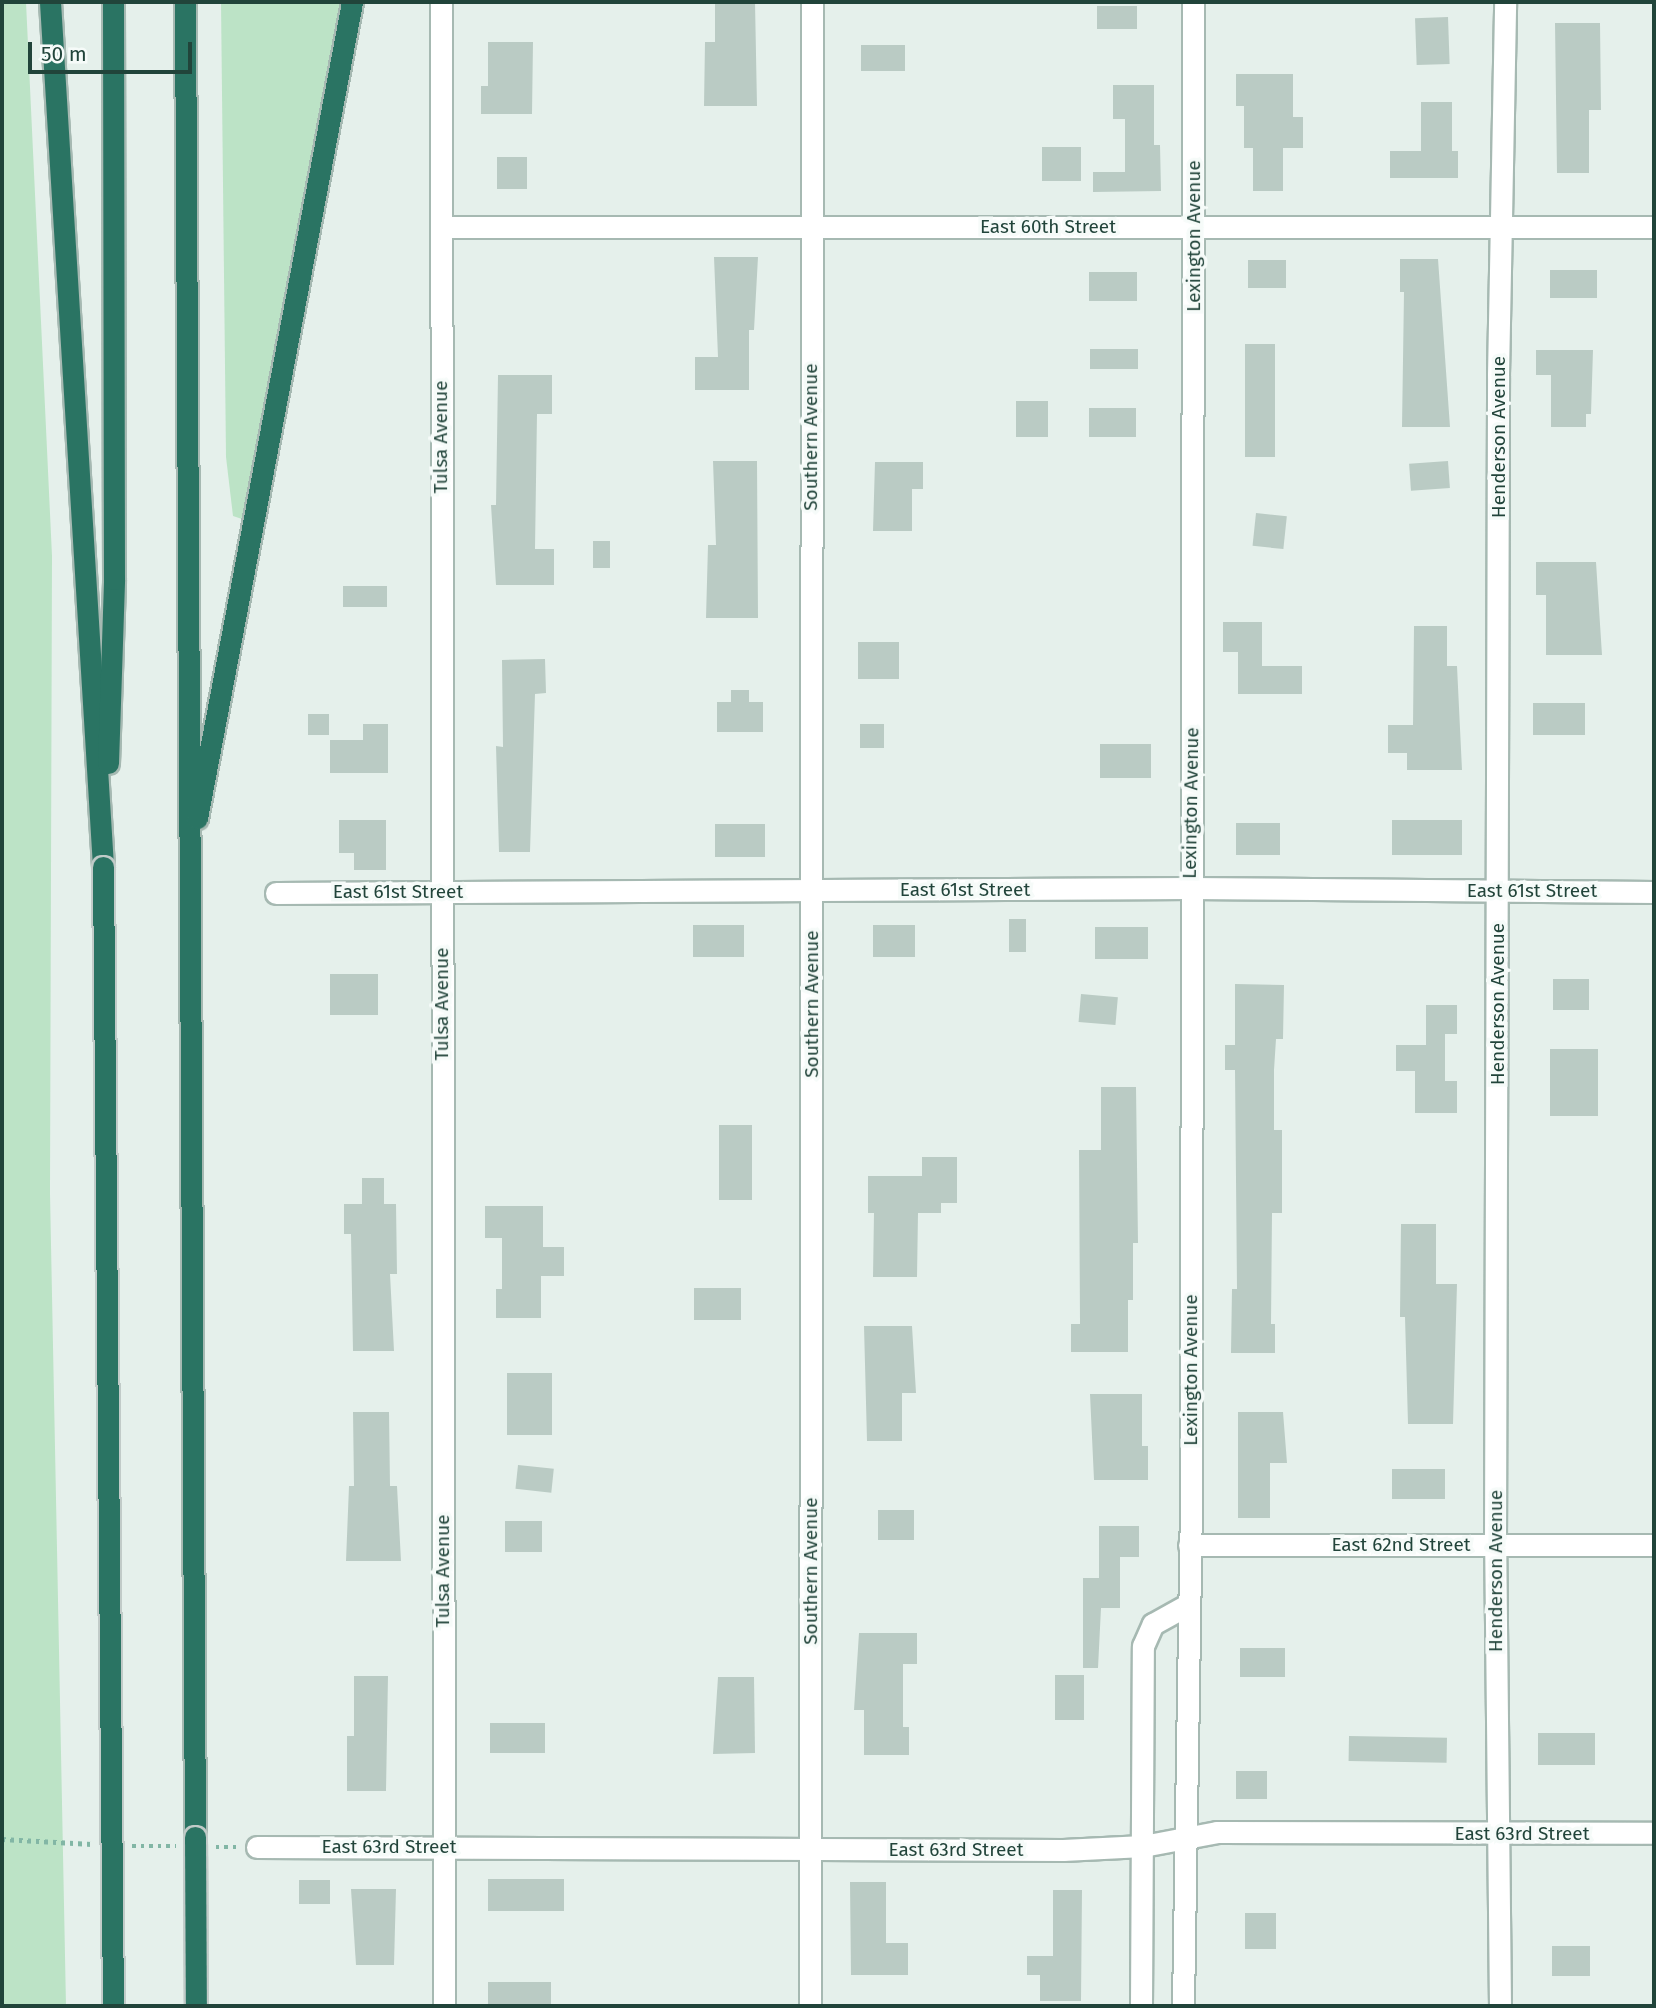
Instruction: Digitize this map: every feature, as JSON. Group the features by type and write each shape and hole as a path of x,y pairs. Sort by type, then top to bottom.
{"highway":[{"path":"50,2 56,157 103,867"},
{"path":"113,2 114,579 103,867 113,2006"},
{"path":"185,2 188,867 195,1303 196,2006"},
{"path":"188,867 352,3"}],"street":[{"name":"Tulsa Avenue","path":"441,2 444,2006"},
{"name":"Southern Avenue","path":"810,2006 812,2"},
{"name":"Lexington Avenue","path":"1183,2006 1189,1545 1193,2"},
{"name":"Henderson Avenue","path":"1500,2006 1496,1834 1495,1545 1499,225 1505,2"},
{"name":"East 60th Street","path":"441,228 1194,228 1499,225 1654,227"},
{"name":"East 61st Street","path":"276,893 1190,888 1654,891"},
{"name":"East 62nd Street","path":"1189,1545 1654,1545"},
{"path":"1141,2006 1145,1634 1153,1624 1187,1605"},
{"name":"East 63rd Street","path":"257,1847 810,1850 1143,1846 1217,1832 1654,1833"}],"green space":[{"path":"2,2 26,2 52,556 50,1193 66,2006 2,2006"},
{"path":"221,2 341,2 242,519 233,516 226,457"}],"building":[{"path":"715,2 755,2 757,106 704,106 705,42 715,42"},
{"path":"1097,6 1137,6 1137,29 1097,29"},
{"path":"1448,17 1450,64 1417,65 1415,18"},
{"path":"1555,23 1600,23 1601,110 1589,110 1589,173 1557,173"},
{"path":"488,42 533,42 532,114 481,114 481,86 488,86"},
{"path":"861,45 905,45 905,71 861,71"},
{"path":"1236,74 1293,74 1293,117 1303,117 1303,148 1283,148 1283,191 1253,191 1253,148 1244,148 1244,106 1236,106"},
{"path":"1113,85 1154,85 1154,145 1160,145 1161,191 1093,192 1093,172 1125,172 1125,119 1113,119"},
{"path":"1421,102 1452,102 1452,151 1458,151 1458,178 1390,178 1390,151 1421,151"},
{"path":"1042,147 1081,147 1081,181 1042,181"},
{"path":"497,157 527,157 527,189 497,189"},
{"path":"714,257 758,257 754,330 749,330 749,390 695,390 695,357 718,357"},
{"path":"1400,259 1438,259 1450,427 1402,427 1404,292 1400,292"},
{"path":"1248,260 1286,260 1286,288 1248,288"},
{"path":"1550,270 1597,270 1597,298 1550,298"},
{"path":"1089,272 1137,272 1137,301 1089,301"},
{"path":"1245,344 1275,344 1275,457 1245,457"},
{"path":"1090,349 1138,349 1138,369 1090,369"},
{"path":"1536,350 1593,350 1591,414 1586,414 1586,427 1551,427 1551,375 1536,375"},
{"path":"498,375 552,375 552,414 537,414 535,549 554,549 554,585 496,585 491,505 496,505"},
{"path":"1016,401 1048,401 1048,437 1016,437"},
{"path":"1089,408 1136,408 1136,437 1089,437"},
{"path":"713,461 757,461 758,618 706,618 708,545 716,545"},
{"path":"1448,461 1450,488 1411,491 1409,464"},
{"path":"875,462 923,462 923,489 912,489 912,531 873,531"},
{"path":"1256,513 1287,516 1283,549 1253,546"},
{"path":"593,541 610,541 610,568 593,568"},
{"path":"1536,562 1596,562 1602,655 1546,655 1546,595 1536,595"},
{"path":"343,586 387,586 387,607 343,607"},
{"path":"1223,622 1262,622 1262,666 1302,666 1302,694 1238,694 1238,652 1223,652"},
{"path":"1414,626 1447,626 1447,666 1457,666 1462,770 1407,770 1407,753 1388,753 1388,725 1413,725"},
{"path":"858,642 899,642 899,679 858,679"},
{"path":"545,659 546,693 535,694 530,852 499,852 496,746 503,747 502,660"},
{"path":"731,690 749,690 749,702 763,702 763,732 717,732 717,702 731,702"},
{"path":"1533,703 1585,703 1585,735 1533,735"},
{"path":"308,714 329,714 329,735 308,735"},
{"path":"363,724 388,724 388,773 330,773 330,740 363,740"},
{"path":"860,724 884,724 884,748 860,748"},
{"path":"1100,744 1151,744 1151,778 1100,778"},
{"path":"339,820 386,820 386,870 354,870 354,853 339,853"},
{"path":"1392,820 1462,820 1462,855 1392,855"},
{"path":"1236,823 1280,823 1280,855 1236,855"},
{"path":"715,824 765,824 765,857 715,857"},
{"path":"1009,919 1026,919 1026,952 1009,952"},
{"path":"693,925 744,925 744,957 693,957"},
{"path":"873,925 915,925 915,957 873,957"},
{"path":"1095,927 1148,927 1148,959 1095,959"},
{"path":"330,974 378,974 378,1015 330,1015"},
{"path":"1553,979 1589,979 1589,1010 1553,1010"},
{"path":"1235,984 1284,985 1283,1039 1276,1039 1274,1070 1274,1130 1282,1130 1282,1213 1272,1213 1271,1324 1275,1324 1275,1353 1231,1353 1232,1289 1237,1289 1235,1070 1225,1070 1225,1045 1235,1045"},
{"path":"1081,994 1118,997 1115,1025 1079,1022"},
{"path":"1426,1005 1457,1005 1457,1034 1445,1034 1445,1081 1457,1081 1457,1113 1415,1113 1415,1071 1396,1071 1396,1045 1426,1045"},
{"path":"1550,1049 1598,1049 1598,1116 1550,1116"},
{"path":"1101,1087 1136,1087 1138,1243 1133,1243 1133,1300 1128,1300 1128,1352 1071,1352 1071,1324 1080,1324 1079,1150 1101,1150"},
{"path":"719,1125 752,1125 752,1200 719,1200"},
{"path":"922,1157 957,1157 957,1203 941,1203 941,1213 918,1213 917,1277 873,1277 874,1213 868,1213 868,1176 922,1176"},
{"path":"362,1178 384,1178 384,1204 396,1204 397,1274 390,1274 394,1351 353,1351 351,1234 344,1234 344,1204 362,1204"},
{"path":"485,1206 543,1206 543,1247 564,1247 564,1276 541,1276 541,1318 496,1318 496,1289 502,1289 502,1238 485,1238"},
{"path":"1401,1224 1436,1224 1436,1284 1457,1284 1453,1424 1408,1424 1405,1317 1400,1317"},
{"path":"694,1288 741,1288 741,1320 694,1320"},
{"path":"864,1326 912,1326 916,1393 902,1393 902,1441 867,1441"},
{"path":"507,1373 552,1373 552,1435 507,1435"},
{"path":"1090,1394 1142,1394 1142,1446 1148,1446 1148,1480 1094,1480"},
{"path":"353,1412 389,1412 390,1486 397,1486 401,1561 346,1561 349,1486 354,1486"},
{"path":"1238,1412 1283,1412 1287,1463 1270,1463 1270,1518 1238,1518"},
{"path":"518,1465 554,1469 551,1493 515,1489"},
{"path":"1392,1469 1445,1469 1445,1499 1392,1499"},
{"path":"878,1510 914,1510 914,1540 878,1540"},
{"path":"505,1521 542,1521 542,1552 505,1552"},
{"path":"1099,1526 1139,1526 1139,1557 1120,1557 1120,1608 1101,1608 1098,1668 1083,1668 1083,1578 1099,1578"},
{"path":"859,1633 917,1633 917,1664 903,1664 903,1727 909,1727 909,1755 864,1755 864,1710 854,1710"},
{"path":"1240,1648 1285,1648 1285,1677 1240,1677"},
{"path":"1055,1675 1084,1675 1084,1720 1055,1720"},
{"path":"354,1676 388,1676 386,1791 347,1791 347,1736 354,1736"},
{"path":"718,1677 754,1677 755,1753 713,1754"},
{"path":"490,1723 545,1723 545,1753 490,1753"},
{"path":"1538,1733 1595,1733 1595,1765 1538,1765"},
{"path":"1349,1736 1447,1738 1447,1763 1349,1761"},
{"path":"1236,1771 1267,1771 1267,1799 1236,1799"},
{"path":"488,1879 564,1879 564,1911 488,1911"},
{"path":"299,1880 330,1880 330,1904 299,1904"},
{"path":"850,1882 886,1882 886,1943 908,1943 908,1975 851,1975"},
{"path":"351,1889 396,1889 394,1965 356,1965"},
{"path":"1053,1890 1082,1890 1081,2001 1040,2001 1040,1975 1027,1975 1027,1956 1053,1956"},
{"path":"1245,1913 1276,1913 1276,1949 1245,1949"},
{"path":"1552,1946 1590,1946 1590,1976 1552,1976"},
{"path":"488,1982 551,1982 551,2006 488,2006"}]}
